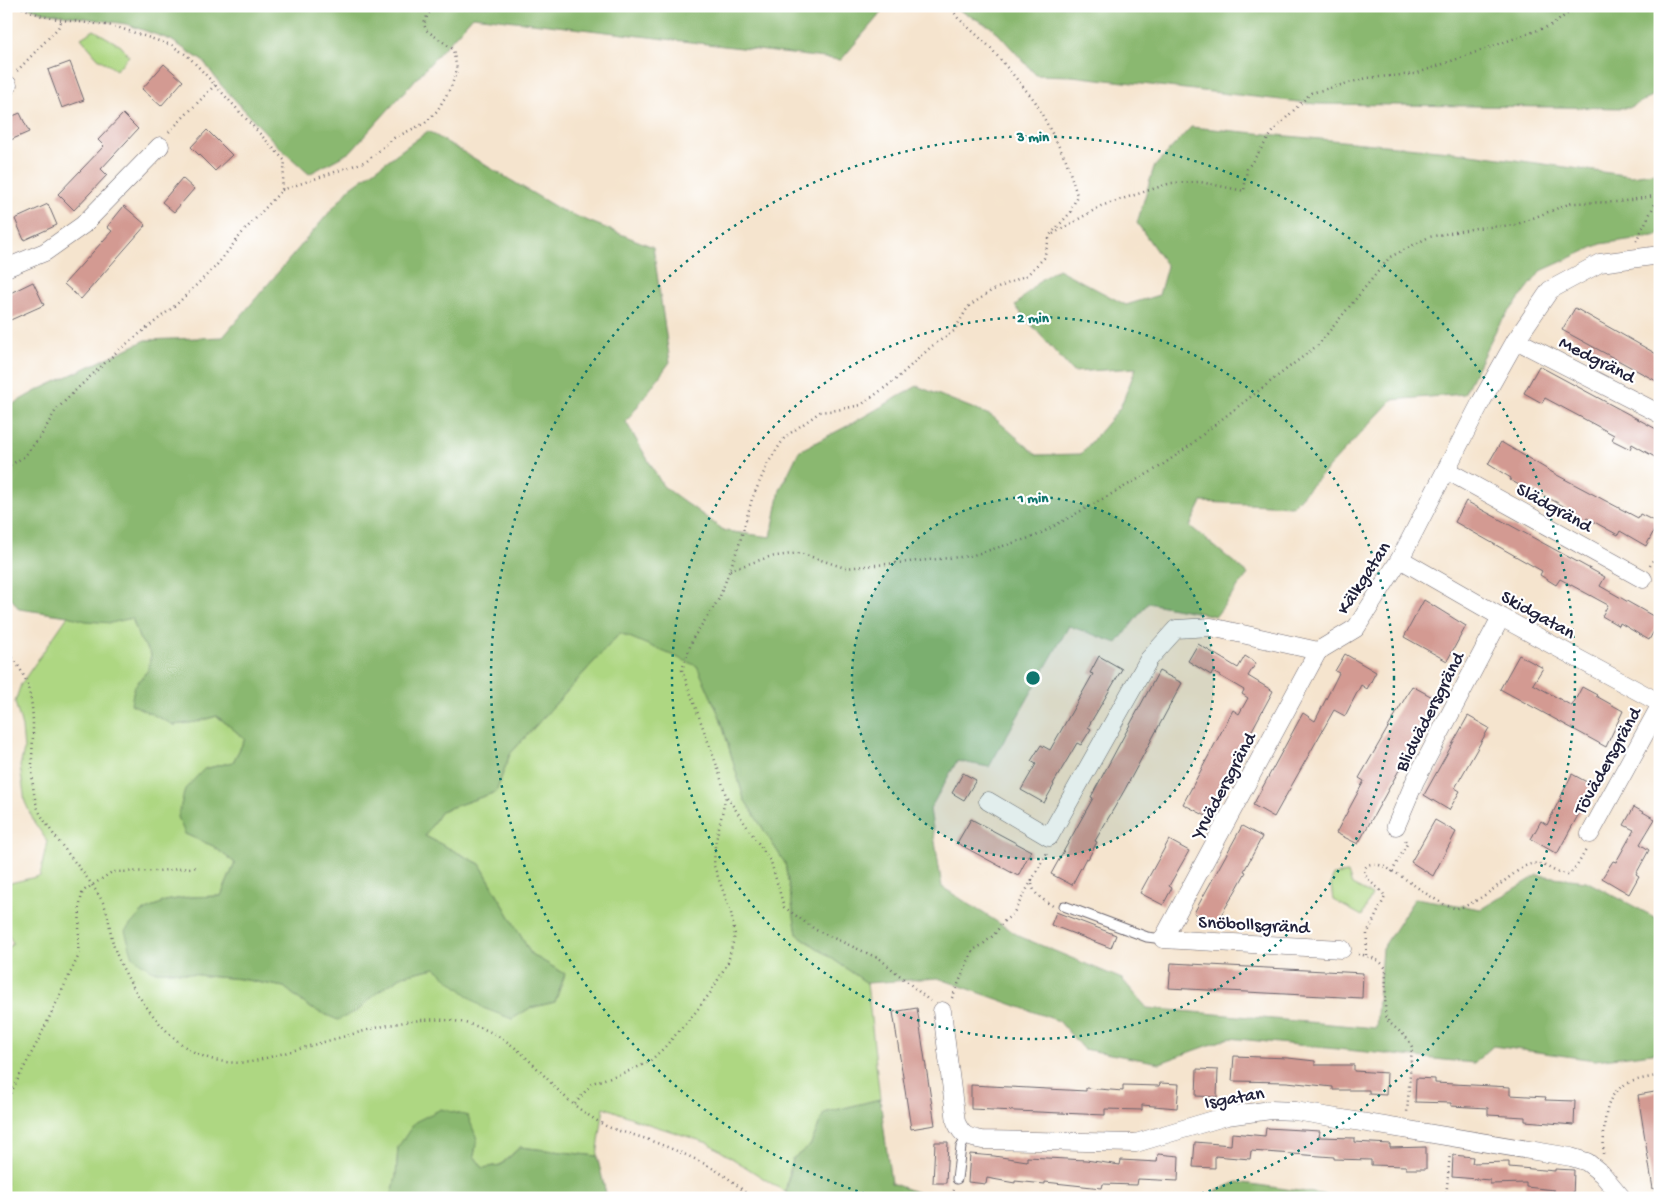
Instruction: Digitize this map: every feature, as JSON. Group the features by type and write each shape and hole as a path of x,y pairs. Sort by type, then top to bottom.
{"street":[{"path":"6,268 45,252 83,225 160,146"},
{"name":"Kälkgatan","path":"1318,651 1356,628 1400,559 1516,340 1550,290 1600,263 1660,255"},
{"name":"Medgränd","path":"1516,340 1660,414"},
{"name":"Slädgränd","path":"1446,470 1643,579"},
{"name":"Skidgatan","path":"1400,559 1660,704"},
{"name":"Blidvädersgränd","path":"1396,826 1415,781 1501,617"},
{"path":"988,801 1049,837 1149,659 1176,629 1211,626 1318,651"},
{"name":"Yrvädersgränd","path":"1163,939 1318,651"},
{"name":"Tövädersgränd","path":"1590,834 1660,704"},
{"name":"Snöbollsgränd","path":"1163,939 1342,949"},
{"path":"942,1011 956,1122 960,1131 966,1137"},
{"name":"Isgatan","path":"966,1137 982,1140 1136,1143 1227,1116 1271,1110 1295,1111 1571,1157 1587,1162 1602,1174 1622,1198"}],"lane":[{"path":"1064,906 1147,936 1163,939"},
{"path":"958,1179 961,1147 966,1137"}],"path":[{"path":"18,6 42,16 114,26 171,45 188,56 285,161 282,190"},
{"path":"6,468 25,456 42,434 56,410 80,386 119,350 176,305 216,266 243,232 282,190 368,161 394,138 425,123 437,111 451,87 457,70 453,49 426,30 424,24 428,14 436,6"},
{"path":"950,6 958,18 989,46 1036,102 1066,160 1077,195 1070,212 1050,235 1044,258 1027,275 991,291 968,307 954,331 932,346 894,381 861,405 820,412 785,437 768,463 752,499 719,599 693,638 682,670 726,796 771,862 784,907 816,930 880,959 942,1011 953,997 973,950 994,935 1013,914 1049,849 1049,837"},
{"path":"1050,235 1101,206 1170,183 1200,182 1244,191 1248,169 1275,129 1311,93 1367,78 1415,74 1552,25 1578,6"},
{"path":"7,86 16,72 58,28 62,20"},
{"path":"160,146 165,136 215,85"},
{"path":"730,570 769,557 800,553 845,568 970,556 1036,536 1158,468 1192,444 1318,345 1390,257 1429,237 1476,228 1515,225 1571,203 1620,202 1659,195"},
{"path":"1628,259 1659,195"},
{"path":"1643,579 1660,547"},
{"path":"6,650 13,657 28,682 32,702 32,772 37,806 55,836 103,901 113,946 126,976 142,1001 164,1028 182,1044 195,1053 217,1061 251,1062 389,1024 421,1019 447,1019 469,1023 508,1043 529,1060 562,1094 593,1118 612,1128 685,1155 718,1172 750,1198"},
{"path":"575,1104 592,1083 649,1062 694,1014 711,992 728,962 735,935 731,914 714,866 715,845 726,796"},
{"path":"1392,872 1407,844 1396,826"},
{"path":"1366,955 1368,934 1385,897 1367,880 1364,870 1369,864 1385,867 1433,898 1453,908 1459,908 1472,903 1523,866 1530,863 1536,862 1562,874 1569,875 1577,866 1588,847 1590,834"},
{"path":"6,1102 40,1037 78,957 82,894 92,884 112,872 158,872 200,867"},
{"path":"1032,878 1035,894 1056,908 1064,906"},
{"path":"1342,949 1366,955 1379,961 1386,969 1385,1016 1388,1022 1410,1041 1412,1046 1406,1129"},
{"path":"1602,1174 1605,1121 1608,1103 1613,1093 1625,1084 1660,1075"},
{"path":"1446,1198 1451,1136"},
{"path":"896,1198 952,1194 958,1179"}],"green space":[{"path":"25,6 887,6 841,60 473,16 350,152 309,174 279,147 220,84 204,62 171,40 126,24 43,12"},
{"path":"951,6 1660,6 1660,92 1629,108 1316,104 1072,76 1036,75 993,28"},
{"path":"94,30 121,46 129,56 116,70 98,58 81,38"},
{"path":"1191,127 1449,151 1631,176 1660,172 1660,235 1601,244 1541,271 1498,326 1464,394 1392,400 1292,506 1202,502 1190,526 1248,574 1216,616 1148,603 1117,643 1069,626 989,767 957,761 930,809 942,887 1021,937 1122,979 1147,1008 1376,1028 1382,949 1415,898 1481,909 1538,875 1586,881 1660,920 1660,1052 1595,1060 1493,1046 1474,1063 1229,1038 1160,1063 1083,1049 1059,1021 938,978 867,983 797,934 785,863 744,799 720,717 697,666 620,633 510,754 496,792 441,811 425,836 480,864 531,954 565,974 555,1002 530,1008 512,1019 483,1008 435,968 404,975 378,992 357,1011 338,1020 310,1008 284,987 241,979 173,971 153,971 133,957 125,931 141,913 165,901 189,897 221,896 235,863 213,846 185,834 178,817 185,789 204,769 233,762 245,739 217,716 196,722 174,725 131,704 134,687 148,670 151,654 139,638 132,618 111,623 86,621 68,616 19,609 6,591 6,408 36,391 146,340 223,337 350,188 428,131 561,210 653,247 670,362 626,422 663,486 725,531 771,537 780,490 799,451 917,386 992,416 1037,455 1081,454 1120,408 1136,368 1073,372 1015,306 1040,280 1058,269 1126,305 1159,295 1167,266 1137,223 1154,167"},
{"path":"68,616 100,622 132,618 139,638 151,654 148,670 134,687 174,725 196,722 217,716 245,739 233,762 204,769 185,834 213,846 235,863 221,896 189,897 165,901 141,913 153,971 173,971 241,979 284,987 310,1008 357,1011 378,992 404,975 435,968 512,1019 530,1008 555,1002 565,974 531,954 480,864 425,836 441,811 496,792 510,754 620,633 697,665 720,717 744,799 785,863 797,934 867,983 880,1099 824,1113 810,1146 792,1159 785,1192 708,1143 645,1123 604,1107 597,1156 520,1147 500,1165 483,1168 474,1156 477,1139 398,1147 396,1177 391,1198 6,1198 6,950 13,943 6,931 6,884 40,876 47,841 34,822 25,802 20,766 24,750 22,727 15,702 21,684"},
{"path":"1348,873 1352,885 1372,895 1362,916 1333,900 1331,885 1333,875"},
{"path":"880,1099 891,1183 932,1198 785,1198 792,1159 810,1146 824,1113"},
{"path":"441,1109 468,1116 477,1139 474,1156 483,1168 501,1165 520,1147 597,1156 607,1198 391,1198 396,1177 398,1147 415,1122"},
{"path":"1237,1182 1348,1198 1201,1198"}],"building":[{"path":"70,62 84,100 62,108 48,70"},
{"path":"164,64 183,81 161,106 142,89"},
{"path":"20,113 29,132 6,142 6,119"},
{"path":"123,114 138,129 101,169 107,175 74,210 58,194 104,146 98,140"},
{"path":"207,130 232,155 215,171 191,147"},
{"path":"182,178 194,189 174,212 162,202"},
{"path":"48,204 57,225 24,240 15,219"},
{"path":"124,206 146,225 81,299 64,284 112,231 107,227"},
{"path":"33,282 44,305 6,322 6,295"},
{"path":"1575,308 1660,356 1660,383 1562,330"},
{"path":"1539,366 1660,431 1660,460 1632,444 1630,449 1612,440 1614,435 1545,398 1542,403 1524,393"},
{"path":"1501,442 1555,474 1638,518 1640,514 1658,523 1646,546 1620,531 1618,535 1587,518 1584,522 1566,513 1569,509 1530,488 1528,490 1510,480 1511,478 1488,464"},
{"path":"1466,501 1605,577 1600,586 1660,620 1649,640 1620,623 1619,626 1602,616 1608,605 1560,579 1556,585 1540,575 1542,571 1455,522"},
{"path":"1424,600 1466,626 1447,661 1404,637"},
{"path":"1198,644 1238,668 1245,656 1256,663 1248,676 1273,691 1206,816 1183,804 1233,710 1239,714 1248,698 1242,694 1244,690 1213,672 1211,675 1188,661"},
{"path":"1345,654 1376,672 1367,689 1361,685 1345,716 1334,710 1274,817 1253,805 1303,713 1315,721 1339,673 1335,671"},
{"path":"1519,655 1543,668 1533,684 1572,706 1582,687 1623,711 1606,747 1500,689"},
{"path":"1099,656 1122,669 1088,727 1091,729 1081,745 1077,743 1044,803 1021,790 1036,764 1031,761 1041,745 1050,750 1093,674 1090,673"},
{"path":"1159,671 1182,683 1095,841 1097,842 1088,859 1086,858 1072,885 1051,874"},
{"path":"1412,686 1438,700 1358,844 1336,833 1364,781 1359,778"},
{"path":"1468,716 1489,728 1455,788 1460,791 1449,810 1424,795"},
{"path":"963,773 976,780 964,800 952,793"},
{"path":"1572,774 1594,786 1557,854 1531,839 1541,821 1547,825"},
{"path":"1634,807 1655,819 1640,844 1649,850 1636,874 1639,876 1629,894 1602,878 1613,861 1616,862 1634,830 1624,825"},
{"path":"971,819 1031,851 1018,876 957,843"},
{"path":"1435,820 1456,832 1433,876 1411,862"},
{"path":"1242,826 1262,837 1244,871 1246,872 1215,925 1194,913"},
{"path":"1169,840 1189,851 1169,886 1172,888 1163,905 1140,893"},
{"path":"1056,912 1116,935 1111,948 1051,925"},
{"path":"1171,963 1363,973 1362,998 1169,988"},
{"path":"917,1008 935,1125 911,1129 893,1012"},
{"path":"1234,1056 1315,1061 1315,1065 1354,1065 1354,1071 1387,1073 1386,1095 1369,1094 1369,1090 1333,1090 1333,1087 1287,1082 1232,1081"},
{"path":"1197,1069 1218,1070 1217,1097 1196,1096"},
{"path":"1416,1078 1435,1079 1435,1083 1510,1087 1510,1095 1546,1097 1545,1100 1575,1101 1574,1125 1525,1121 1525,1117 1488,1115 1488,1108 1451,1106 1451,1103 1415,1102"},
{"path":"1160,1083 1179,1084 1177,1108 1142,1105 1142,1110 1105,1109 1105,1115 971,1109 971,1085 1086,1091 1086,1088 1123,1091 1123,1085 1159,1086"},
{"path":"1660,1091 1660,1188 1653,1189 1638,1095"},
{"path":"1266,1128 1320,1131 1319,1137 1354,1138 1354,1142 1390,1144 1390,1148 1426,1147 1426,1169 1406,1169 1406,1166 1371,1165 1371,1160 1334,1159 1334,1157 1251,1151 1250,1159 1215,1156 1215,1168 1193,1167 1195,1142 1231,1145 1232,1133 1265,1136"},
{"path":"935,1142 948,1142 946,1183 933,1183"},
{"path":"970,1154 1027,1161 1027,1157 1086,1160 1120,1165 1121,1160 1157,1162 1158,1154 1179,1156 1178,1181 1138,1179 1137,1185 1103,1184 1102,1188 1045,1182 1045,1184 1015,1181 1015,1183 987,1178 986,1184 968,1182"},
{"path":"1453,1155 1473,1157 1472,1163 1509,1162 1509,1167 1555,1171 1555,1169 1574,1170 1573,1198 1554,1197 1554,1190 1526,1187 1526,1183 1490,1184 1490,1180 1452,1177"}]}
